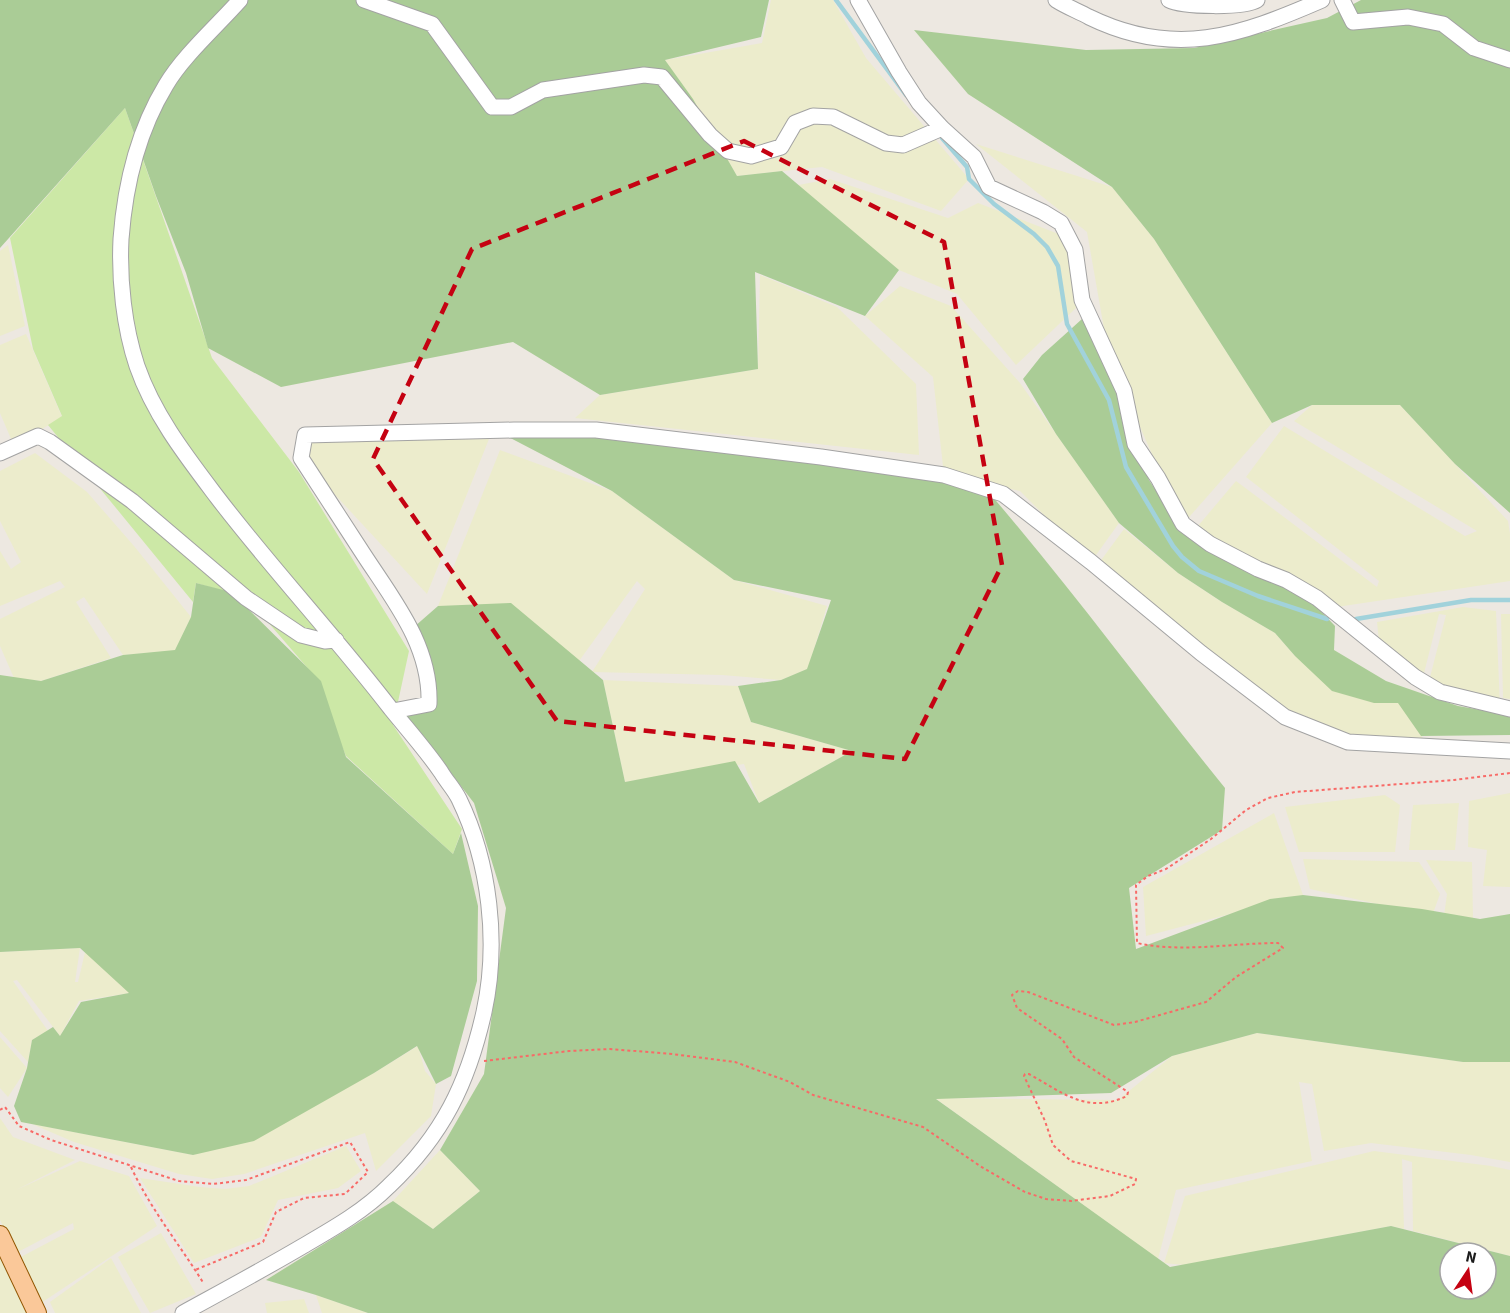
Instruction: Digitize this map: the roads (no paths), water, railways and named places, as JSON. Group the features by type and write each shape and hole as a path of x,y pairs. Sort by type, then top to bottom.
{"main road":[{"path":"0,1235 37,1313"}],"street":[{"path":"183,1313 346,1221 387,1189 406,1169 436,1132 462,1087 471,1063 488,993 492,949 485,884 480,861 468,820 453,788 336,640 241,529 187,458 152,401 136,362 122,291 121,252 125,204 134,159 149,118 168,81 240,0"},
{"path":"363,0 432,24 492,107 511,107 543,90 644,75 662,77 710,135 728,151 751,156 781,147 795,123 813,116 833,117 886,143 903,145 937,131"},
{"path":"858,0 937,131 974,157 989,187 1060,223 1075,250 1082,300 1124,391 1136,444 1183,524 1210,544 1258,569 1286,580 1317,598 1415,677 1440,692 1510,709"},
{"path":"1056,0 1114,29 1154,39 1172,40 1203,38 1256,27 1322,0"},
{"path":"1169,0 1176,3 1216,5 1251,4 1257,0"},
{"path":"1342,0 1353,22 1408,17 1443,24 1474,48 1510,60"},
{"path":"393,711 429,704 429,690 423,660 409,624 301,458 305,435 596,430 821,457 944,475 1003,494 1285,717 1348,742 1510,750"},
{"path":"0,453 38,436 50,442 132,501 246,598 301,635 325,641 336,640"}],"waterway":[{"path":"836,0 906,95"},
{"path":"942,138 967,167 969,179 994,204 1034,234 1047,247 1058,266 1067,324 1109,400 1126,467 1173,546 1199,571 1258,596 1327,619"},
{"path":"1356,619 1471,600 1510,600"}]}
